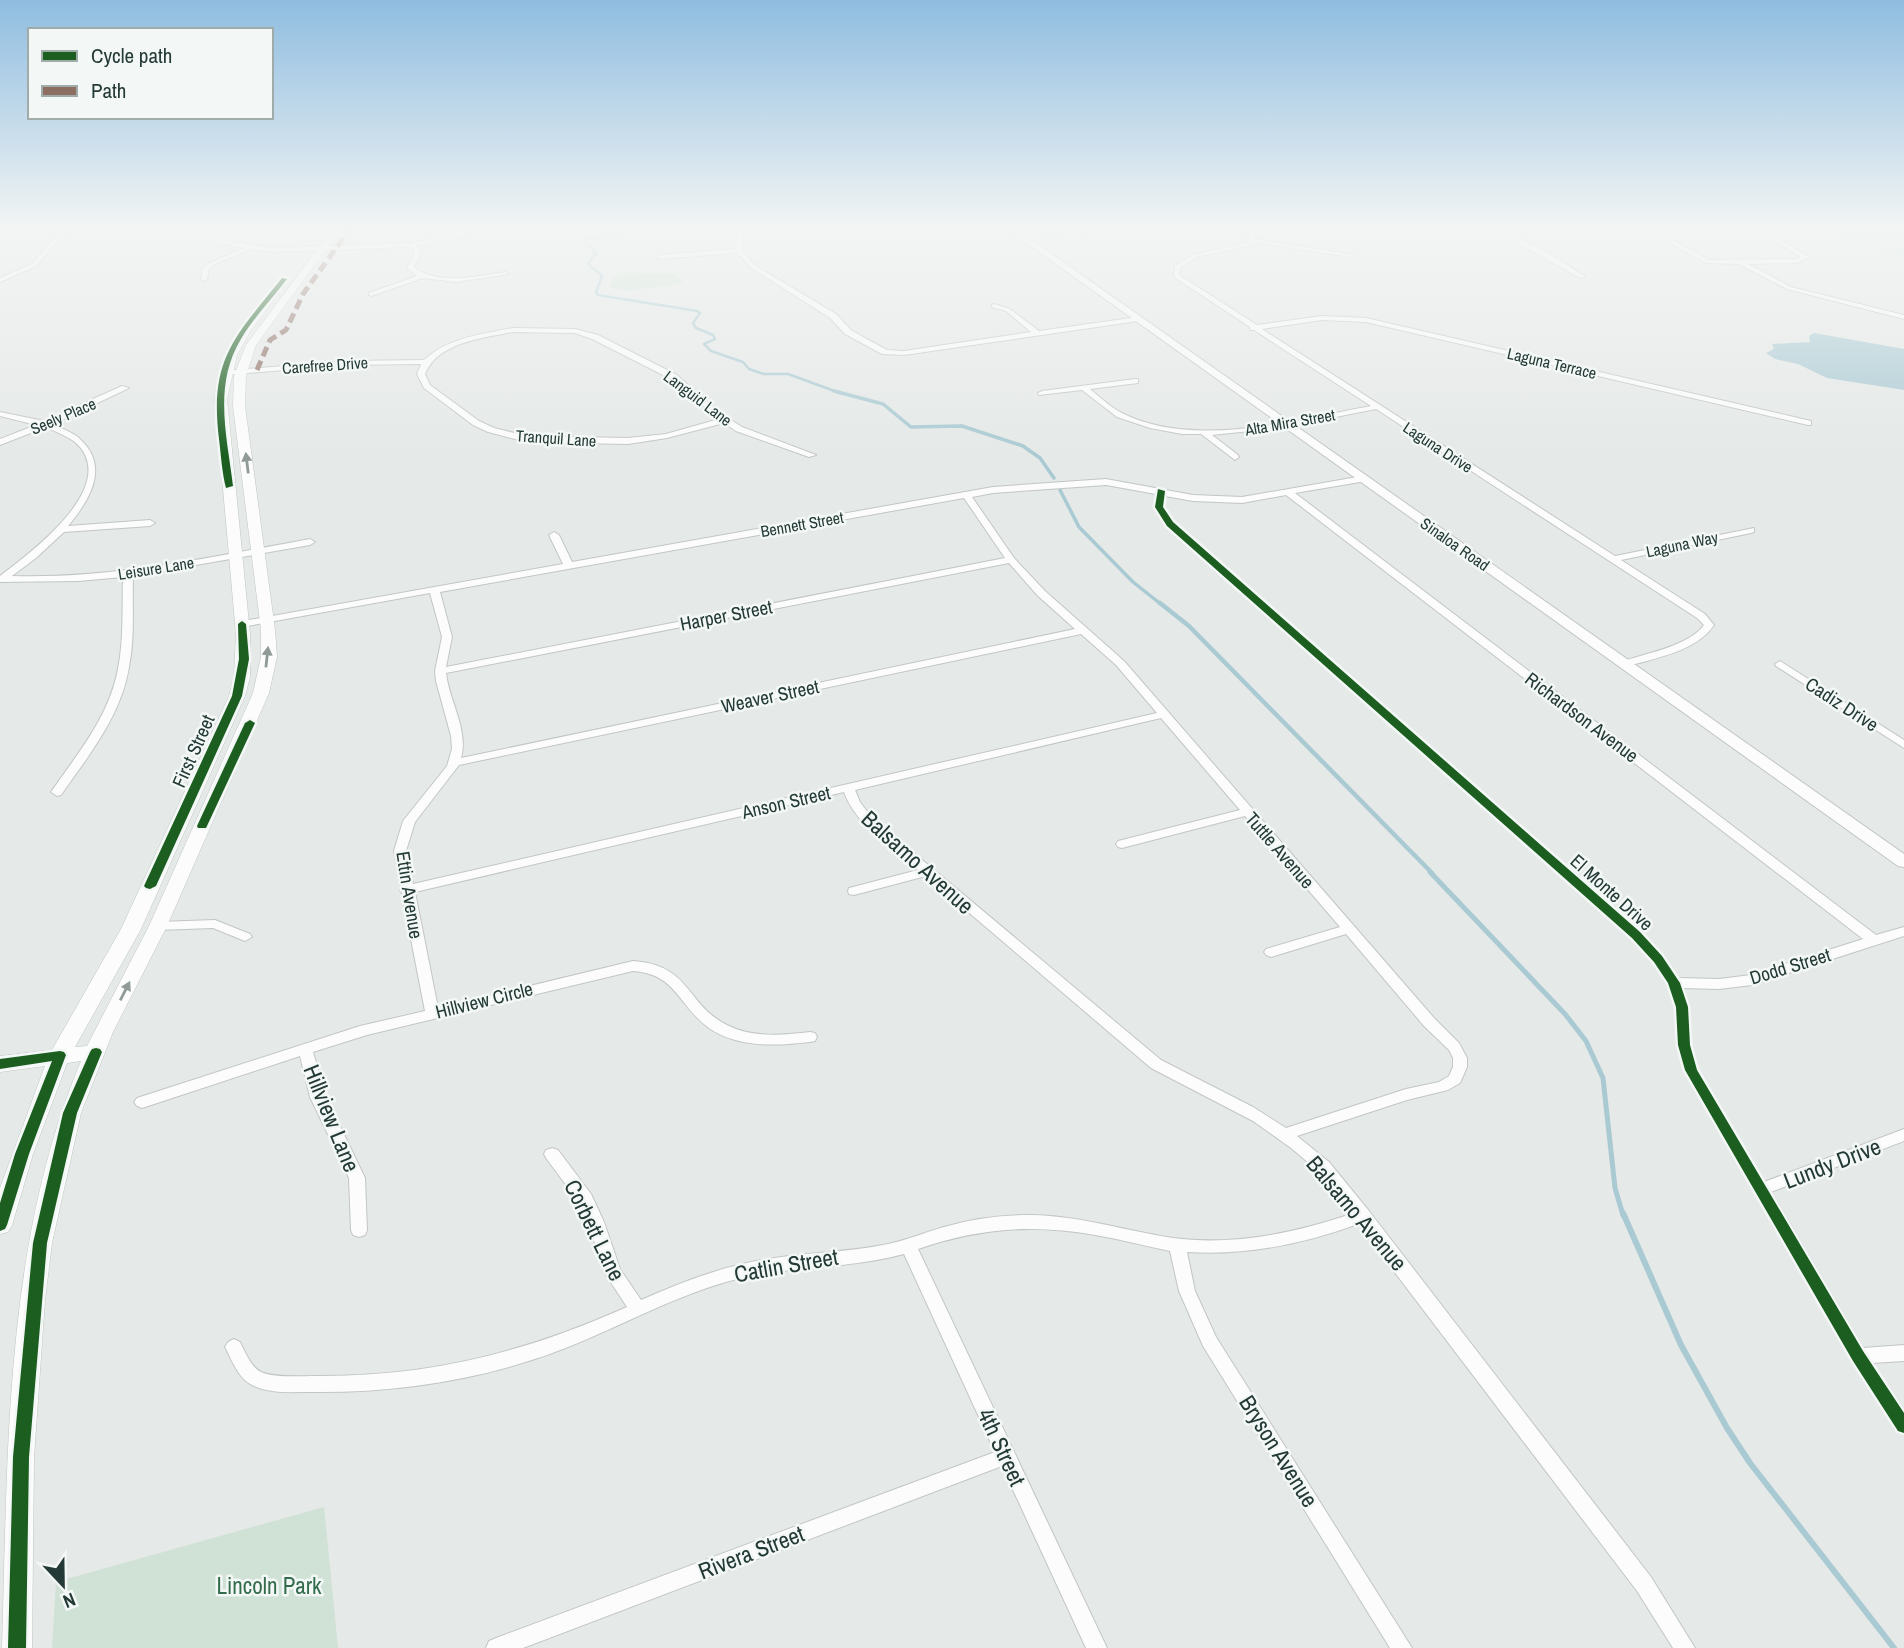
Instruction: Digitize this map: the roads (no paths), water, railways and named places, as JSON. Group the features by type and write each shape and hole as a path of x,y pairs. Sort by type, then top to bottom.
{"main road":[{"name":"First Street","path":"0,1224 22,1154 60,1055 131,929 237,696 244,659 243,624 221,399 224,373 243,333 266,303"},
{"name":"First Street","path":"17,1648 21,1457 40,1243 70,1113 103,1032 158,926 261,693 268,657 267,620 239,406 241,371 251,345 282,303"},
{"path":"0,1064 96,1052"}],"street":[{"path":"811,303 848,332 885,352 904,353 1138,319"},
{"name":"Sinaloa Road","path":"1115,303 1904,862"},
{"name":"Laguna Drive","path":"1215,303 1701,616 1709,625 1705,633 1682,644 1625,664"},
{"path":"1848,303 1904,317"},
{"path":"994,306 1008,310 1038,334"},
{"name":"Laguna Terrace","path":"1253,328 1322,318 1366,320 1808,423"},
{"name":"Languid Lane","path":"426,362 450,346 490,334 536,329 575,331 595,337 674,377 725,421 753,435 812,455"},
{"name":"Carefree Drive","path":"224,373 345,363 426,362"},
{"name":"Tranquil Lane","path":"426,362 421,374 427,386 476,423 510,436 547,440 628,441 667,436 725,421"},
{"path":"1042,393 1135,381"},
{"name":"Seely Place","path":"0,442 125,388"},
{"name":"Alta Mira Street","path":"1085,389 1110,410 1131,420 1165,428 1203,432 1236,431 1376,407"},
{"path":"0,414 45,424 80,441 94,464 94,478 89,493 59,530 33,556 1,579"},
{"path":"1203,432 1236,457"},
{"name":"Bennett Street","path":"243,624 1016,487 1087,482 1125,484 1193,498 1226,500 1289,493 1363,479"},
{"name":"El Monte Drive","path":"1161,491 1159,506 1170,524 1636,935 1658,959 1674,984 1682,1007 1684,1045 1691,1070 1858,1356 1904,1426"},
{"name":"Richardson Avenue","path":"1289,493 1874,941"},
{"name":"Tuttle Avenue","path":"966,495 1011,560 1041,593 1120,663 1429,1023 1454,1047 1460,1058 1460,1068 1455,1079 1443,1086 1406,1095 1286,1134"},
{"path":"59,530 150,523"},
{"name":"Laguna Way","path":"1612,559 1751,530"},
{"path":"554,535 568,565"},
{"name":"Leisure Lane","path":"1,579 62,580 128,573 310,542"},
{"name":"Harper Street","path":"440,671 1011,560"},
{"path":"57,792 103,725 121,680 125,659 128,573"},
{"path":"434,589 447,637 440,671 457,736 454,762"},
{"name":"Weaver Street","path":"454,762 1085,630"},
{"name":"Cadiz Drive","path":"1780,664 1904,745"},
{"name":"Anson Street","path":"406,890 1165,714"},
{"name":"Ettin Avenue","path":"432,1012 400,851 403,836 414,814 441,784 454,762"},
{"name":"Balsamo Avenue","path":"848,787 854,803 867,820 1156,1064 1186,1083 1248,1112 1286,1134 1323,1166 1644,1584 1685,1648"},
{"path":"1122,844 1247,812"},
{"path":"853,891 926,872"},
{"path":"158,926 215,924 245,937"},
{"path":"1271,952 1349,929"},
{"name":"Dodd Street","path":"1674,984 1719,984 1752,980 1904,931"},
{"name":"Hillview Circle","path":"142,1101 432,1012 596,973 646,965 667,972 702,1014 726,1030 765,1040 810,1037"},
{"name":"Hillview Lane","path":"305,1049 318,1097 357,1178 359,1230"},
{"name":"Lundy Drive","path":"1760,1190 1904,1135"},
{"name":"Corbett Lane","path":"552,1154 585,1198 596,1222 612,1272 637,1308"},
{"name":"Catlin Street","path":"234,1348 245,1368 259,1380 321,1385 386,1382 451,1373 516,1357 578,1335 688,1287 740,1271 793,1260 878,1253 947,1232 988,1224 1071,1224 1177,1245 1227,1246 1276,1242 1322,1231 1363,1216"},
{"name":"4th Street","path":"908,1245 1097,1648"},
{"name":"Bryson Avenue","path":"1177,1245 1187,1291 1209,1341 1402,1648"},
{"path":"1858,1356 1904,1353"},
{"name":"Rivera Street","path":"496,1648 1007,1456"}],"water":[{"path":"1814,333 1904,349 1904,390 1827,378 1798,364 1775,359 1766,353 1774,349 1772,344 1810,342 1809,336"}],"waterway":[{"path":"647,303 697,311 700,313 693,323 696,328 713,335 715,339 704,344 711,351 743,362 749,369 764,374 788,374 836,392"},
{"path":"836,392 883,404 911,427 962,426 1023,446 1040,458 1054,478"},
{"path":"836,392 840,393"},
{"path":"1060,490 1079,527 1133,582 1162,605"},
{"path":"1160,603 1189,626 1432,873"},
{"path":"1430,872 1565,1014 1586,1041 1603,1078 1615,1188 1623,1215"},
{"path":"1623,1213 1681,1345 1727,1428 1750,1463 1894,1648"}],"park label":[{"name":"Lincoln Park","path":"269,1585"}]}
